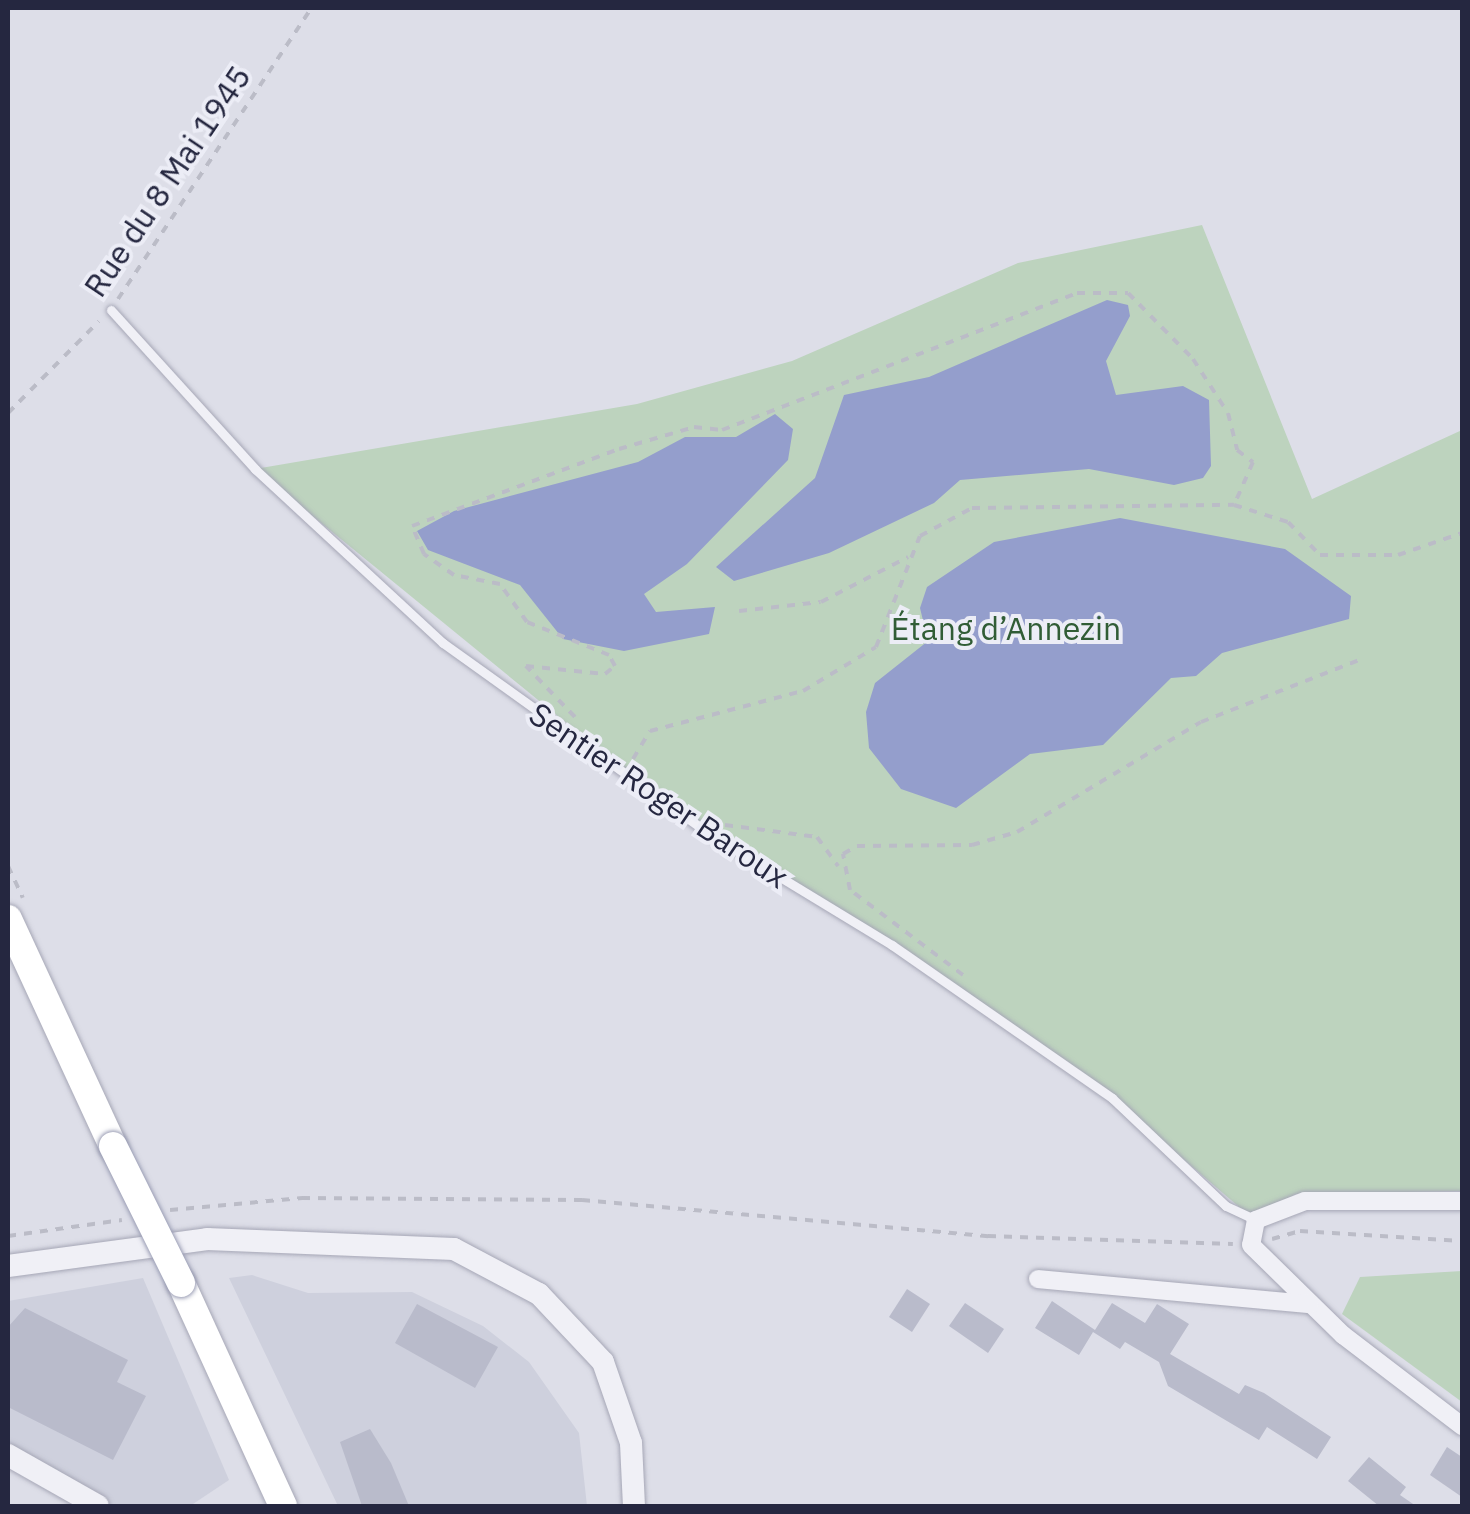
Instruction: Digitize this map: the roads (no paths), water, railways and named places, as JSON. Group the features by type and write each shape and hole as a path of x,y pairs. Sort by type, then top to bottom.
{"main road":[{"path":"8,919 258,1445 283,1506"},
{"path":"258,1445 292,1506"}],"street":[{"path":"1462,1201 1306,1201 1256,1220 1252,1245 1310,1304 1462,1426"},
{"path":"8,1266 207,1240 454,1249 540,1294 602,1362 631,1443 634,1506"},
{"path":"1038,1279 1310,1304"},
{"path":"8,1454 98,1506"}],"lane":[{"name":"Sentier Roger Baroux","path":"111,310 359,569 554,726 712,835 892,945 1112,1098 1226,1206 1256,1220"}],"water":[{"path":"1107,300 1128,305 1130,316 1106,361 1116,395 1183,386 1209,400 1211,466 1203,478 1174,485 1089,469 960,480 934,503 829,553 734,581 716,567 815,478 844,395 929,377"},
{"path":"775,414 793,429 788,460 687,564 644,594 656,612 715,607 709,634 624,651 563,639 520,585 428,550 417,531 454,511 638,462 685,437 736,437"},
{"path":"1120,518 1285,549 1351,596 1349,619 1222,653 1196,676 1171,678 1103,745 1030,754 956,808 901,789 869,748 866,712 875,683 928,641 920,608 927,587 994,542"}],"park label":[{"name":"Étang d’Annezin","path":"1006,628"}]}
